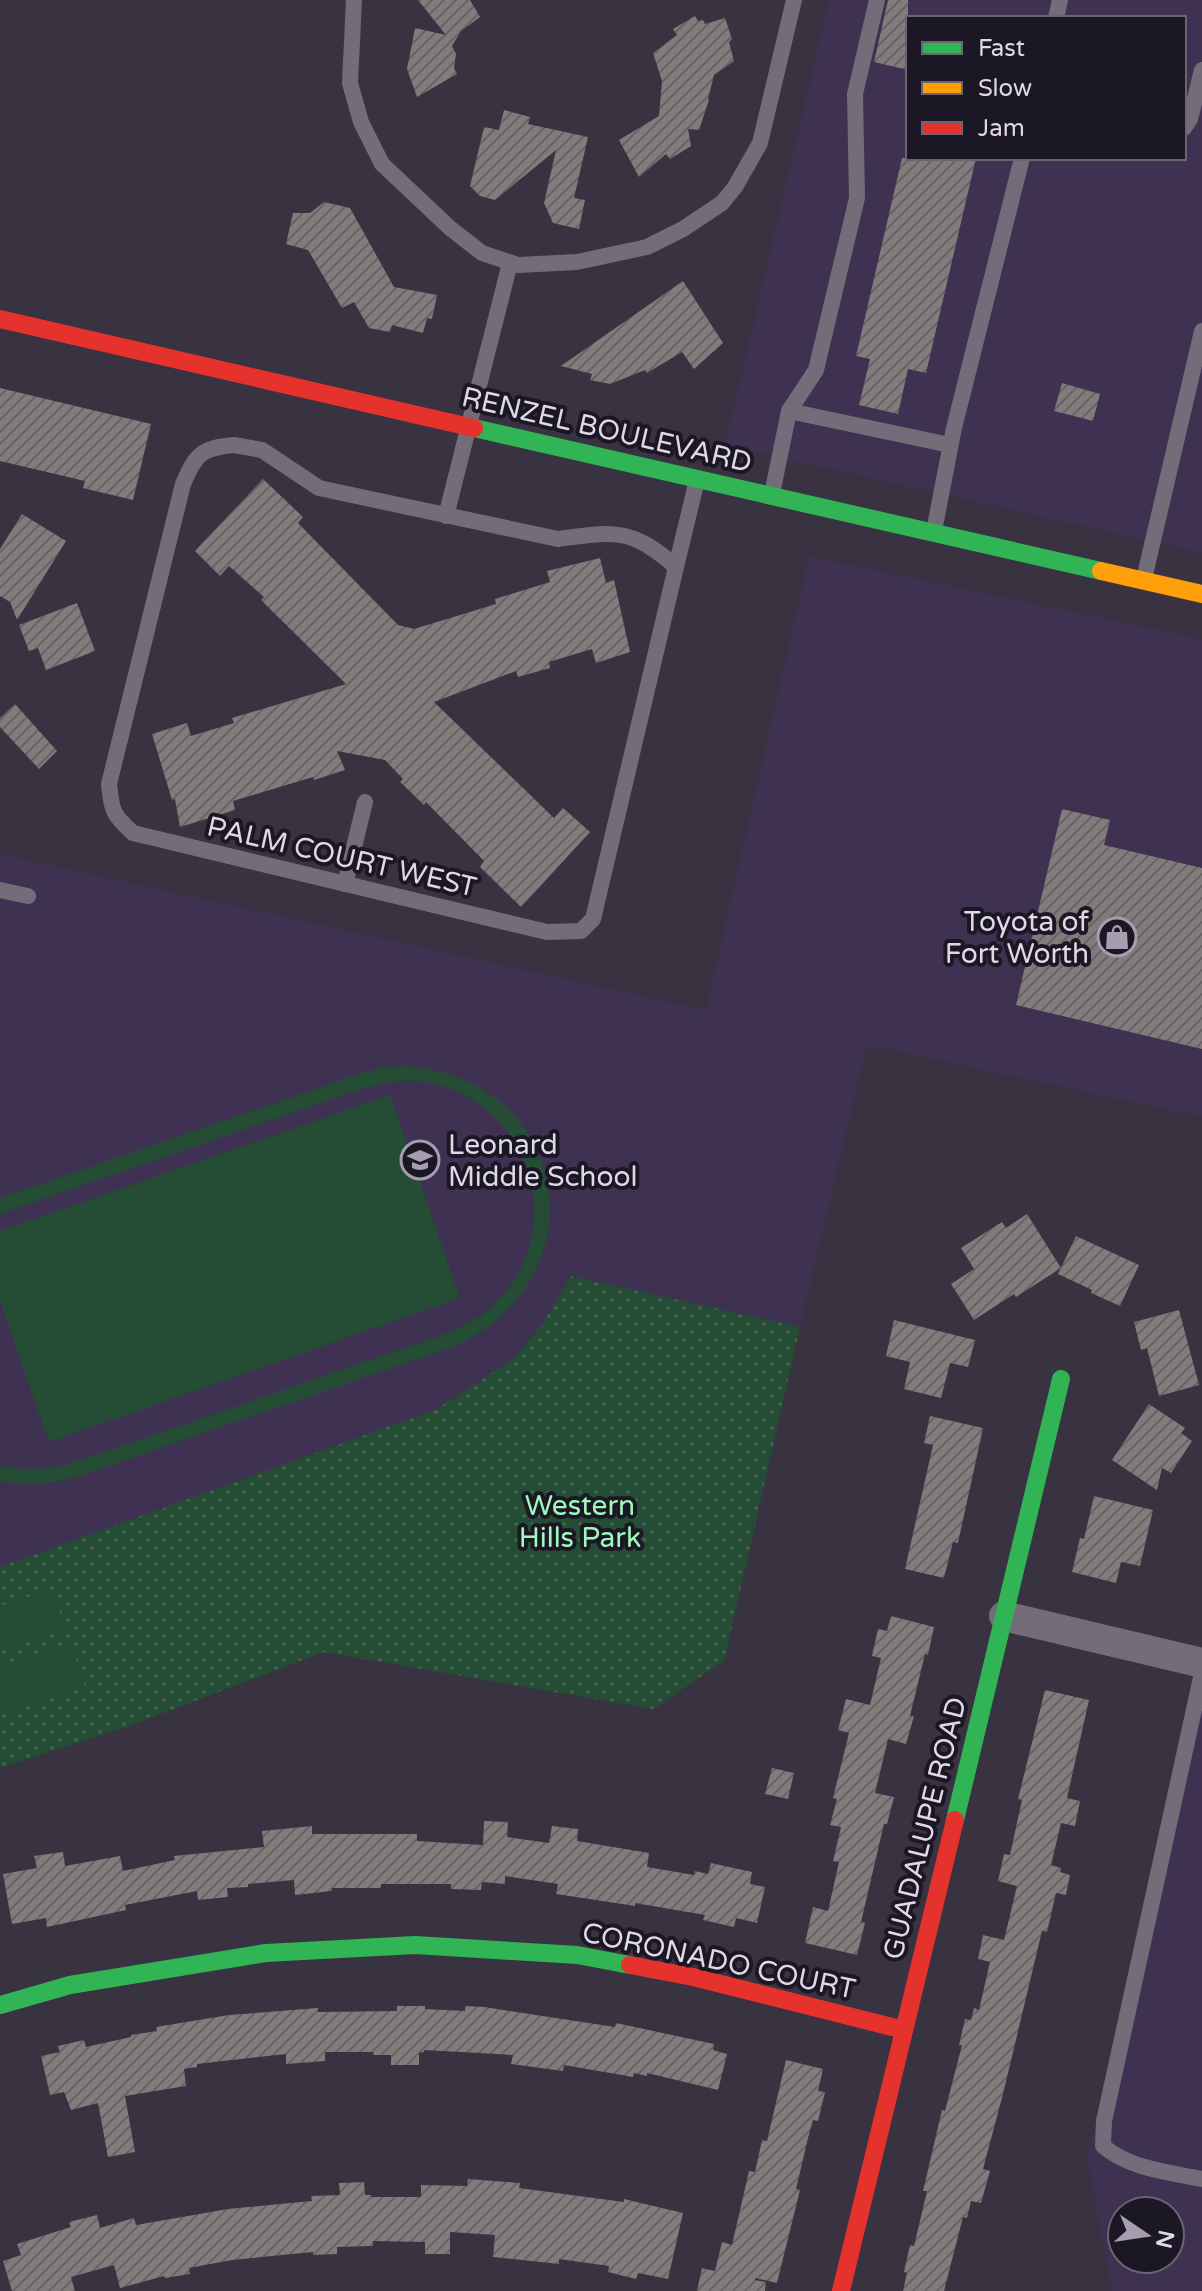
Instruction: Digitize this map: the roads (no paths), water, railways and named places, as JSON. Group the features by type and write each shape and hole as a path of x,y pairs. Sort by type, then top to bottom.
{"street":[{"name":"RENZEL BOULEVARD","path":"0,319 1202,594"},
{"name":"GUADALUPE ROAD","path":"841,2291 1061,1379"},
{"path":"1004,1616 1202,1663"},
{"name":"CORONADO COURT","path":"0,2005 70,1985 266,1953 415,1945 577,1955 693,1977 904,2030"}],"lane":[{"path":"354,0 350,83 361,122 382,164 482,253 518,265 577,262 647,247 683,229 722,203 735,187 760,143 794,0"},
{"path":"772,495 789,411 816,370 857,198 855,94 877,0"},
{"path":"1186,125 1202,70"},
{"path":"933,532 950,445 1021,160"},
{"path":"446,516 510,263"},
{"path":"1143,580 1202,331"},
{"path":"789,411 950,445"},
{"name":"PALM COURT WEST","path":"234,445 262,450 319,488 446,516 558,539 593,534 627,535 653,547 676,567 593,919 581,931 547,932 133,833 117,819 109,784 183,484 192,463 210,447 234,445"},
{"path":"676,567 698,478"},
{"path":"345,884 365,802"},
{"path":"0,890 28,896"},
{"path":"1202,1673 1196,1725 1104,2121 1103,2146 1112,2154 1136,2165 1202,2179"}],"place":[{"name":"Toyota of Fort Worth","path":"1117,937"},
{"name":"Leonard Middle School","path":"420,1160"}],"park label":[{"name":"Western Hills Park","path":"580,1521"}]}
